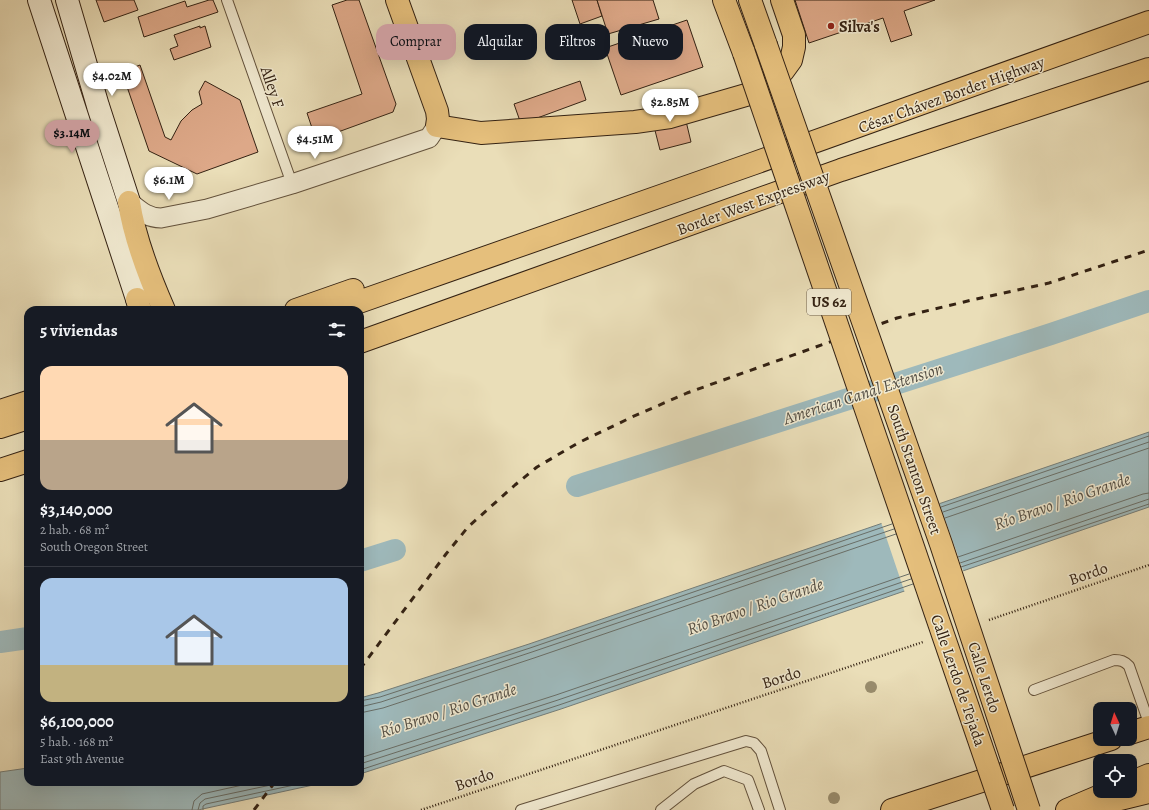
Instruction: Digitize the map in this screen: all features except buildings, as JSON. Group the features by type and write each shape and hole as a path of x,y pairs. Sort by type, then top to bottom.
{"main road":[{"path":"398,0 437,111 438,126 481,133 635,122 670,117 746,95 768,85 792,60 794,35 782,0"},
{"name":"South Stanton Street","path":"724,0 744,53 914,550"},
{"name":"South Stanton Street","path":"750,0 941,544"},
{"name":"César Chávez Border Highway","path":"752,164 1149,22"},
{"name":"Border West Expressway","path":"364,341 841,170 1149,69"},
{"path":"307,306 634,190 752,164"},
{"path":"347,306 752,164"},
{"path":"129,202 132,221 162,306"},
{"path":"0,411 24,403"},
{"path":"0,427 24,419"},
{"path":"0,470 24,462"},
{"name":"Calle Lerdo","path":"941,544 1029,810"},
{"name":"Calle Lerdo de Tejada","path":"914,550 1003,810"},
{"path":"1137,731 1149,727"},
{"path":"892,810 1093,745"},
{"path":"1137,780 1149,775"},
{"path":"1074,810 1149,792"},
{"path":"1067,810 1095,798"}],"street":[{"path":"39,0 139,304"},
{"path":"67,0 98,106 129,202 145,215 160,218 207,209 292,184 429,138 438,126"}],"lane":[{"name":"Alley F","path":"227,0 292,184"},
{"path":"1034,690 1114,660 1119,660 1125,662 1129,666 1149,723"},
{"path":"521,810 746,741 754,743 761,751 780,810"},
{"path":"661,810 694,784 724,771 748,780 759,810"}],"path":[{"name":"Bordo","path":"984,622 1149,565"},
{"name":"Bordo","path":"421,810 924,642"}],"water":[{"name":"Río Bravo / Rio Grande","path":"1149,432 1149,507 561,709 364,773 364,697 529,644"},
{"path":"24,769 24,786 309,786 198,810 0,810 0,772"}],"pier":[{"path":"939,502 964,573 905,593 881,522"}],"waterway":[{"name":"American Canal Extension","path":"577,486 1051,334 1149,301"},
{"path":"364,560 395,550"},
{"path":"0,642 24,639"}],"railway":[{"path":"364,664 468,527 537,467 578,443 687,393 897,318 1049,283 1149,250"},
{"path":"254,810 272,786"}],"place":[{"name":"Silva's","path":"831,26"}]}
